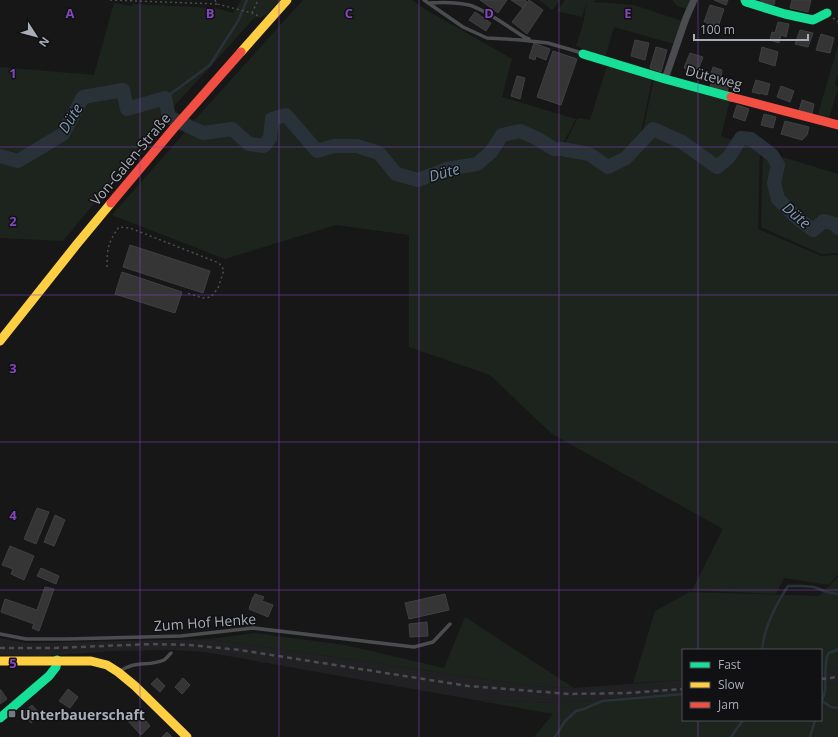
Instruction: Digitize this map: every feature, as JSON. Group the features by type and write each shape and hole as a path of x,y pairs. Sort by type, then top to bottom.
{"street":[{"name":"Von-Galen-Straße","path":"0,341 77,244 184,116 287,0"},
{"path":"665,78 686,18 694,0"},
{"path":"744,0 746,2 785,14 813,20 827,13"},
{"name":"Düteweg","path":"583,54 838,125"},
{"path":"0,718 49,676 56,668 56,660"},
{"path":"0,661 91,661 107,665 135,686 166,720 187,737"}],"lane":[{"path":"426,1 470,5 489,14 526,38 536,42"},
{"path":"426,1 462,27 487,38 548,43 583,54"},
{"name":"Zum Hof Henke","path":"0,634 26,639 74,639 181,636 253,628 414,647 433,642 450,624"},
{"path":"118,672 125,667 165,659 171,653"}],"path":[{"path":"110,0 218,4 252,13 269,21"},
{"path":"215,0 218,4"},
{"path":"252,13 258,0"},
{"path":"107,267 107,250 112,236 119,227 130,228 219,263 224,270 218,288 211,297 203,298 187,292"}],"shaded area":[{"path":"241,0 280,0 266,15 253,19 175,105 63,241 0,238 0,67 94,75 114,3 132,6 133,4 215,8 233,13"},
{"path":"303,0 412,0 428,11 512,59 502,97 576,119 561,147 553,146 540,135 522,126 498,130 481,156 440,165 414,175 398,169 382,149 358,141 332,141 317,146 290,110 268,116 266,137 262,142 251,141 232,125 203,130 192,123"},
{"path":"539,0 560,0 552,10"},
{"path":"565,0 596,0 594,2 634,5 682,21 674,44 614,27 605,58 576,46 583,24 587,2 582,17 557,11"},
{"path":"672,0 691,0 687,9 677,6"},
{"path":"838,45 838,74 835,84 838,88 828,121 817,118"},
{"path":"611,66 652,79 639,143 626,158 608,167 589,154 562,149 578,118 590,120 606,69"},
{"path":"654,79 730,100 721,136 735,141 725,155 716,162 684,137 651,125 642,135"},
{"path":"285,119 315,155 349,151 376,157 393,178 418,185 450,174 478,169 493,157 503,140 519,135 538,143 553,154 588,157 609,170 628,161 653,133 682,145 716,171 733,160 743,143 760,149 758,229 821,256 838,255 838,574 829,585 784,578 776,594 692,590 723,529 552,434 490,375 409,347 409,235 336,225 225,259 112,215 187,130 202,138 231,133 248,149 266,151 275,140 277,122"},
{"path":"763,151 838,174 838,253 821,254 761,227"},
{"path":"838,577 838,668 822,670 822,649 682,649 682,680 633,683 655,611 690,592 819,596"},
{"path":"465,617 574,688 532,686 210,639 255,633 345,645 444,668"},
{"path":"0,638 25,643 210,639 532,686 574,688 682,680 682,693 556,703 475,700 205,652 171,650 114,651 40,656 0,655"},
{"path":"838,668 838,683 822,684 822,670"},
{"path":"838,683 838,737 534,737 553,714 475,700 556,703 682,693 682,721 822,721 822,684"}],"building":[{"path":"480,0 507,0 498,13"},
{"path":"511,0 525,0 527,2 523,8"},
{"path":"529,0 543,10 527,34 512,22"},
{"path":"714,0 728,0 726,5"},
{"path":"761,0 775,0 774,5 761,2"},
{"path":"792,0 811,0 808,12 790,8"},
{"path":"710,5 724,9 718,27 704,22"},
{"path":"475,12 491,23 486,31 469,20"},
{"path":"778,22 789,24 786,37 781,35 779,43 770,40 772,32 775,33"},
{"path":"800,30 813,33 808,47 795,44"},
{"path":"821,34 834,38 830,53 816,50"},
{"path":"635,40 649,43 645,60 631,56"},
{"path":"534,43 550,49 546,60 536,56 535,60 529,58"},
{"path":"656,47 667,50 661,72 650,68"},
{"path":"762,47 778,52 775,66 759,61"},
{"path":"553,51 577,59 561,105 537,97"},
{"path":"690,53 703,57 697,73 684,68"},
{"path":"713,67 722,70 721,77 731,79 727,92 710,87 713,76 710,76"},
{"path":"517,76 525,78 520,99 511,96"},
{"path":"756,80 770,84 767,95 752,92"},
{"path":"781,86 794,91 790,102 777,97"},
{"path":"802,100 814,104 812,114 799,111"},
{"path":"737,105 749,109 745,121 733,117"},
{"path":"764,114 776,117 773,128 761,125"},
{"path":"785,121 809,127 807,135 802,140 781,134"},
{"path":"130,245 210,271 203,293 123,267"},
{"path":"122,272 182,292 175,313 115,294"},
{"path":"37,508 49,512 36,544 24,539"},
{"path":"55,515 65,520 54,546 44,542"},
{"path":"10,546 34,556 24,580 11,574 13,569 2,565"},
{"path":"41,568 59,576 56,584 37,576"},
{"path":"45,587 54,589 39,631 32,628 34,624 1,612 5,599 37,610"},
{"path":"255,594 264,597 262,601 273,605 268,617 249,609"},
{"path":"445,594 449,610 409,619 405,603"},
{"path":"427,622 428,636 410,637 409,624"},
{"path":"157,678 165,686 160,692 151,684"},
{"path":"183,678 190,685 182,694 175,687"},
{"path":"68,689 78,697 70,708 59,701"},
{"path":"0,690 7,699 0,704"},
{"path":"32,705 40,714 31,723 23,713"},
{"path":"138,712 150,726 141,735 128,721"},
{"path":"167,732 172,737 162,737"}],"waterway":[{"path":"165,98 210,65 238,21 247,0"},
{"name":"Düte","path":"0,156 18,161 63,134 83,97 123,90 127,109 165,98 169,117 203,133 232,129 249,144 264,146 270,138 272,119 286,115 317,151 334,146 357,146 379,153 396,174 418,180 447,169 477,164 491,152 502,135 520,131 538,139 554,149 589,154 608,167 626,158 653,129 682,142 717,167 729,157 741,138 751,139 772,155 778,165 774,183 778,199 796,217 813,230 824,221 835,224 838,228"},
{"path":"762,649 765,633 771,617 788,586 814,587 838,594"},
{"path":"822,700 825,691 827,655 838,649"},
{"path":"555,737 565,721 576,711 602,701 682,694"},
{"path":"822,701 831,707 838,708"},
{"path":"731,737 742,721"},
{"path":"810,737 815,721"}],"railway":[{"path":"0,648 54,648 153,644 190,645 240,650 468,686 570,694 627,693 682,689"},
{"path":"822,679 838,677"}],"traffic: fast":[{"path":"745,0 746,2 785,14 813,20 827,13"},
{"path":"583,54 731,97"},
{"path":"0,718 49,676 56,667 57,660"}],"traffic: slow":[{"path":"241,52 287,0"},
{"path":"0,341 111,203"},
{"path":"0,661 91,661 107,665 135,686 187,737"}],"traffic: jam":[{"path":"111,203 241,52"},
{"path":"731,97 838,125"}],"place":[{"name":"Unterbauerschaft","path":"12,714"}]}
